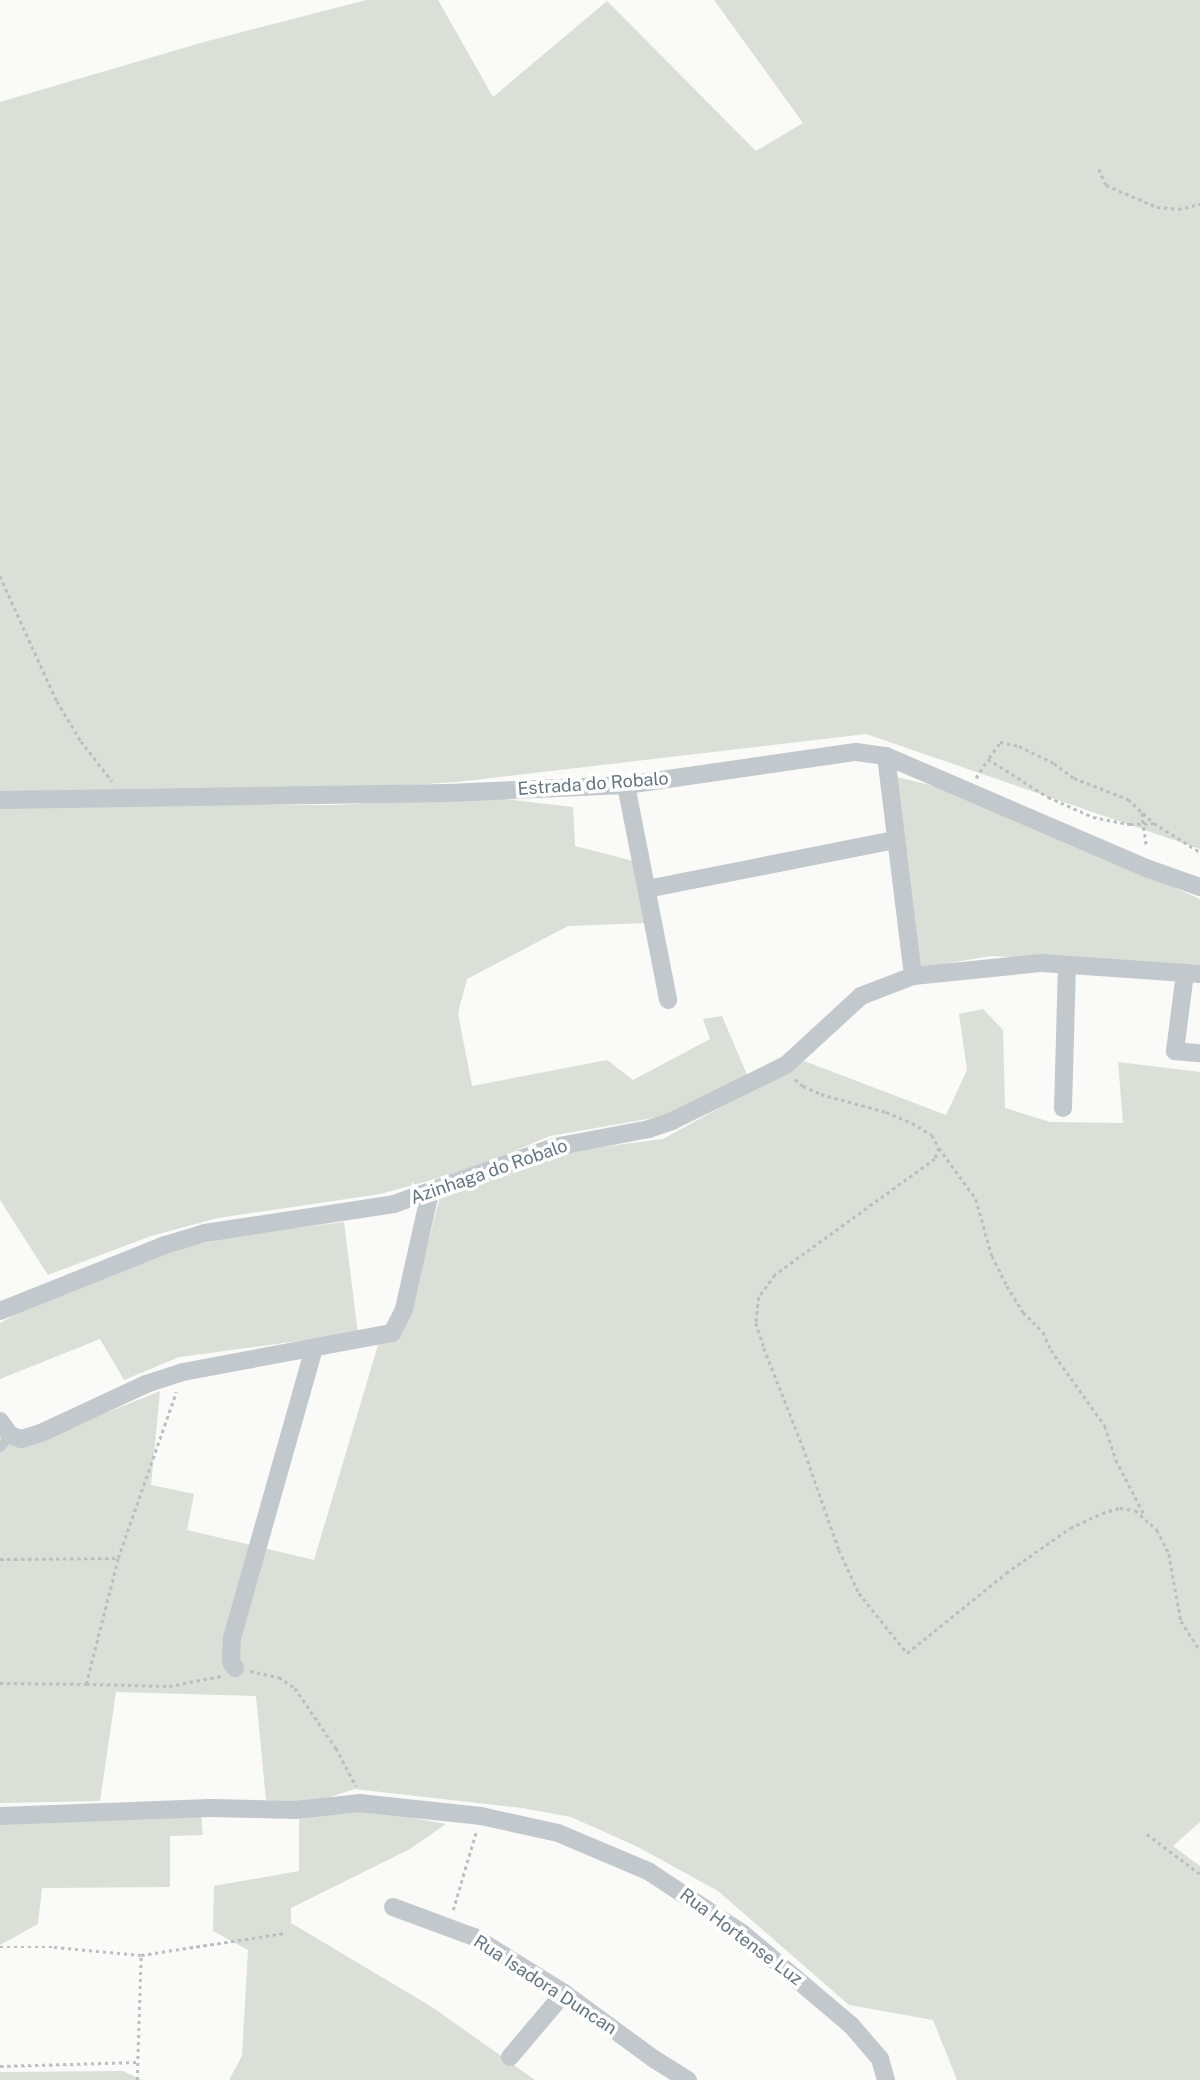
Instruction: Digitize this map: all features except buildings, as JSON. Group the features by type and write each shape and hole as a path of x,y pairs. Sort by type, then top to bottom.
{"street":[{"name":"Estrada do Robalo","path":"0,800 448,793 626,785 856,752 886,756 1149,869 1200,887"},
{"path":"886,756 913,976"},
{"path":"626,785 668,1000"},
{"path":"647,889 895,840"},
{"name":"Azinhaga do Robalo","path":"0,1311 165,1245 205,1233 394,1204 554,1147 649,1129 672,1121 786,1065 861,996 913,976 1042,963 1193,973"},
{"path":"1063,1108 1067,965"},
{"path":"1193,973 1175,1051 1200,1053"},
{"path":"3,1435 21,1438 41,1433 146,1384 183,1372 393,1333 404,1309 430,1193"},
{"path":"235,1668 230,1651 237,1615 314,1349"},
{"name":"Rua Hortense Luz","path":"0,1816 197,1808 295,1810 359,1803 481,1816 558,1833 648,1871 693,1898 742,1933 851,2025 880,2059 886,2080"},
{"name":"Rua Isadora Duncan","path":"393,1907 448,1925 474,1937 564,1993 654,2059 688,2080"},
{"path":"510,2057 564,1993"}],"path":[{"path":"1099,169 1105,185 1157,207 1178,209 1200,204"},
{"path":"0,576 57,701 82,741 128,799"},
{"path":"969,791 1000,741 1055,763 1074,778 1128,799 1154,823 1200,852"},
{"path":"988,759 1048,797 1093,817 1130,824 1154,823"},
{"path":"1142,811 1149,869"},
{"path":"786,1065 803,1086 903,1119 932,1135 976,1199 992,1256 1007,1286 1023,1312 1043,1332 1051,1350 1105,1426 1116,1460 1145,1516 1157,1530 1169,1554 1181,1621 1200,1650"},
{"path":"939,1148 935,1159 775,1275 759,1297 756,1323 764,1348 803,1447 839,1550 859,1593 907,1653 1006,1573 1070,1528 1101,1513 1120,1508 1135,1510 1145,1516"},
{"path":"86,1684 118,1558 183,1372"},
{"path":"0,1559 118,1558"},
{"path":"0,1683 169,1686 217,1679 235,1668 279,1677 295,1688 336,1748 353,1779 359,1803"},
{"path":"448,1925 481,1816"},
{"path":"1147,1834 1200,1874"},
{"path":"0,1947 54,1947 141,1955 285,1933"},
{"path":"137,2080 141,1955"},
{"path":"0,2066 137,2062"}],"shaded area":[{"path":"366,0 438,0 493,97 607,1 756,151 803,123 714,0 1200,0 1200,849 866,734 457,782 101,805 335,805 487,797 573,807 575,846 633,861 647,923 568,926 467,979 458,1013 472,1086 607,1060 633,1080 710,1039 703,1019 722,1016 748,1077 670,1115 550,1136 472,1169 380,1194 218,1218 151,1236 48,1275 0,1200 0,102 204,42"},
{"path":"892,776 959,792 1200,899 1200,965 991,956 920,968"},
{"path":"983,1009 1003,1030 1005,1108 1050,1122 1123,1123 1118,1062 1200,1072 1200,1822 1173,1846 1200,1866 1200,2080 957,2080 933,2020 849,2005 718,1891 638,1847 571,1817 522,1808 355,1789 308,1804 266,1800 256,1696 116,1692 100,1801 0,1803 0,1431 56,1433 160,1391 151,1485 194,1494 187,1530 314,1560 378,1345 396,1335 419,1278 440,1196 562,1152 663,1139 804,1061 946,1115 967,1070 959,1014"},
{"path":"344,1222 358,1333 179,1357 124,1380 100,1339 0,1379 0,1323 23,1310 174,1250 238,1235"},
{"path":"376,1811 446,1824 410,1849 291,1908 291,1923 432,2007 535,2080 229,2080 242,2056 248,1950 213,1931 214,1886 299,1871 299,1815"},
{"path":"201,1815 203,1835 170,1836 170,1887 42,1888 38,1924 0,1945 0,1821"},
{"path":"123,2071 142,2080 0,2080 0,2072"}]}
